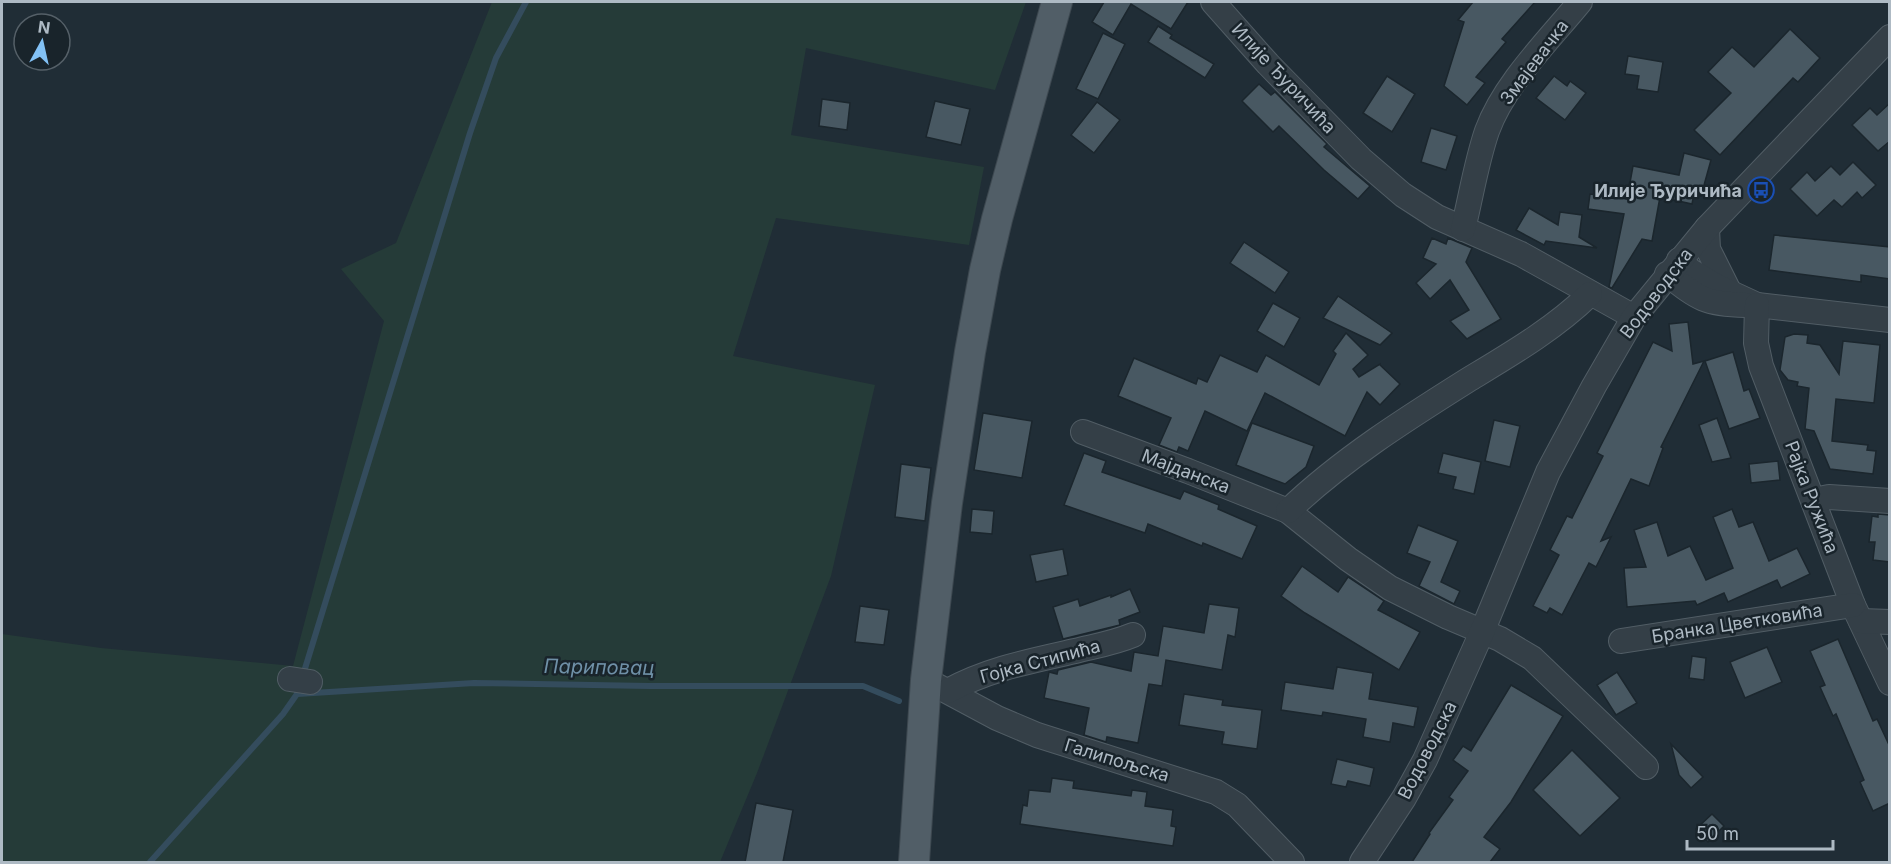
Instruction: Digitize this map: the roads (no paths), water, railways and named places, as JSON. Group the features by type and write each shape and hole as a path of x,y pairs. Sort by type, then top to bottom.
{"main road":[{"path":"914,862 937,686 949,491 970,352 985,270 1008,174 1057,2"}],"street":[{"name":"Илије Ђуричића","path":"1213,2 1268,64 1361,159 1420,207 1463,229 1521,254 1634,317"},
{"name":"Змајевачка","path":"1463,229 1485,139 1503,99 1522,72 1580,2"},
{"name":"Водоводска","path":"1362,862 1404,798 1425,760 1482,632 1548,472 1634,317 1707,228 1890,37"},
{"path":"1707,228 1707,249 1730,293"},
{"path":"1673,267 1691,271 1757,305"},
{"path":"1673,267 1689,291 1711,302 1890,320"},
{"path":"1590,294 1556,325 1379,438 1309,491 1288,512 1348,559 1390,588 1500,639 1537,662 1646,767"},
{"name":"Рајка Ружића","path":"1757,305 1755,330 1761,366 1857,613 1890,683"},
{"name":"Мајданска","path":"1083,432 1188,471 1288,512"},
{"path":"1814,500 1828,497 1890,501"},
{"name":"Бранка Цветковића","path":"1621,641 1857,613 1890,622"},
{"name":"Гојка Стипића","path":"937,686 968,681 1000,669 1133,635"},
{"name":"Галипољска","path":"937,686 1031,733 1216,792 1237,805 1292,862"}],"waterway":[{"path":"303,675 470,133 496,58 526,2"},
{"name":"Париповац","path":"297,694 474,683 863,686 899,701"},
{"path":"150,862 283,714 297,694 300,685"}],"place":[{"name":"Илије Ђуричића","path":"1761,190"}]}
